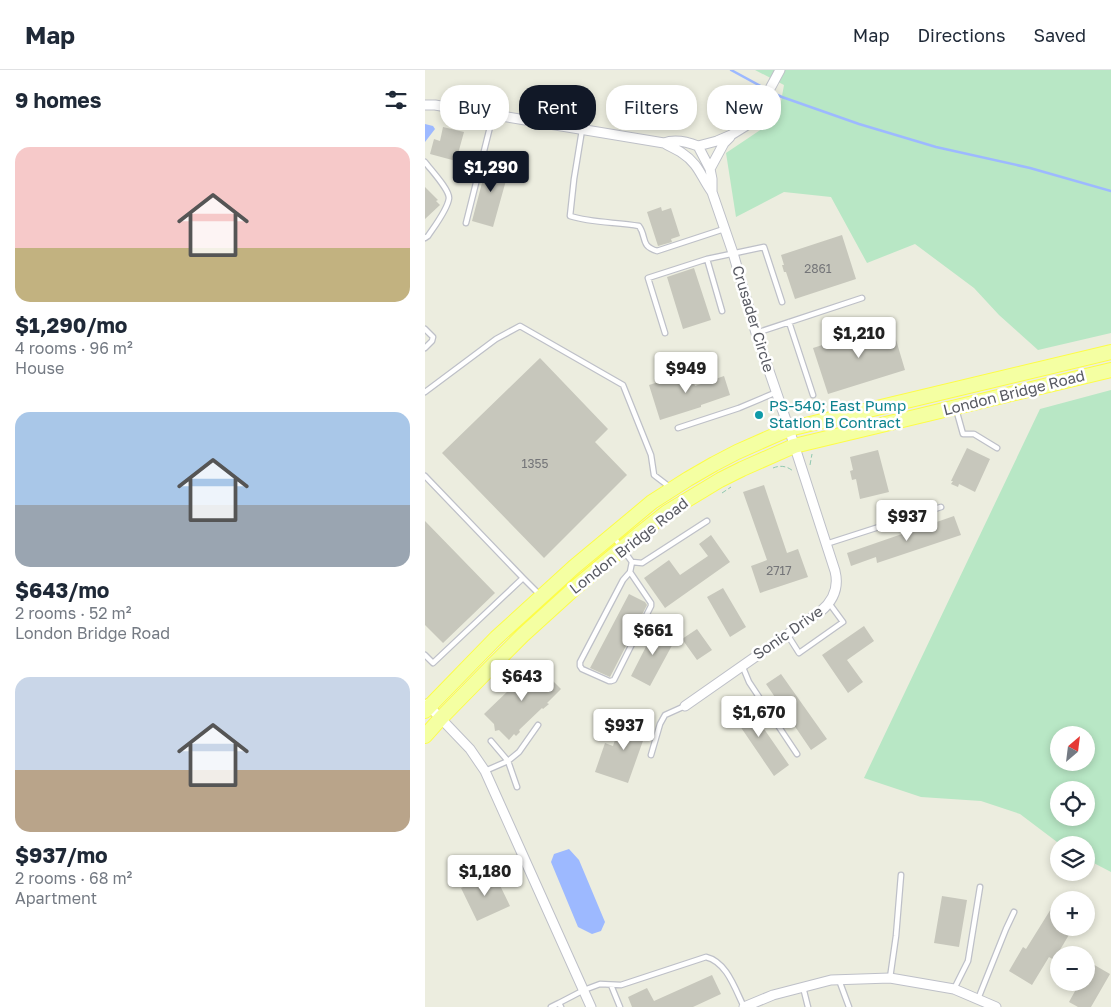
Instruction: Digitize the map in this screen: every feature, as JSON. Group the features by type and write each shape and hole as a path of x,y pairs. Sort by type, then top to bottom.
{"main road":[{"name":"London Bridge Road","path":"427,707 541,596 640,511 701,471 737,452 789,430 894,403 1111,352"},
{"name":"London Bridge Road","path":"425,736 523,635 622,548 667,512 742,468 794,446 1111,370"}],"street":[{"path":"698,146 731,135 752,122 780,70"},
{"name":"Crusader Circle","path":"425,105 440,106"},
{"name":"Crusader Circle","path":"582,130 664,143 670,141 690,143 698,146 710,169 712,192"},
{"path":"710,169 724,143 731,135"},
{"name":"Crusader Circle","path":"664,143 681,152 699,168 712,192 794,446"},
{"name":"Sonic Drive","path":"685,706 821,611 835,593 836,577 794,446"},
{"path":"427,707 441,718 470,749 485,771 591,1007"},
{"path":"744,1007 773,995 831,980 891,978 954,989 979,1002 996,1007"}],"lane":[{"path":"466,223 489,130"},
{"path":"582,130 570,216 639,226 648,247 657,251 724,229"},
{"path":"425,162 447,191 449,198 445,208 425,238"},
{"path":"665,333 648,278 707,259 764,247 782,302"},
{"path":"707,259 722,311"},
{"path":"757,333 862,298"},
{"path":"789,322 813,395"},
{"path":"425,392 496,339 520,326 623,385 651,455 654,475 672,489"},
{"path":"425,329 433,337 433,341 425,348"},
{"path":"678,428 739,408 777,392"},
{"path":"956,407 963,434 974,434 997,448"},
{"path":"425,476 541,596"},
{"path":"826,544 941,507"},
{"path":"632,562 642,563 707,521"},
{"path":"612,535 632,562 630,572 623,580 580,662 582,669 609,681 614,680 651,606 651,603 630,572"},
{"path":"425,655 433,663 523,578"},
{"path":"787,634 799,653 843,622 829,603"},
{"path":"742,665 749,682 797,754"},
{"path":"651,755 660,724 665,715 685,706"},
{"path":"485,771 507,761 519,752 538,725"},
{"path":"491,741 507,761 517,787"},
{"path":"891,978 901,875"},
{"path":"954,989 968,961 980,887"},
{"path":"979,1002 1014,912"},
{"path":"551,1007 560,1005 584,990 600,984 621,986 706,957 713,958 723,968 744,1007"},
{"path":"839,980 849,1007"},
{"path":"611,985 620,1007"},
{"path":"803,987 808,1007"}],"path":[{"path":"767,471 777,466 783,466 793,471"},
{"path":"719,494 734,486"}],"green space":[{"path":"755,70 1111,70 1111,333 1038,350 999,315 974,288 915,244 867,263 831,197 784,192 736,217 726,153 760,130 781,130 781,102 784,85"},
{"path":"1111,390 1111,872 1095,864 1095,836 1050,837 1020,814 981,801 921,797 864,778 1040,409"}],"water":[{"path":"425,124 433,126 435,129 425,142"},
{"path":"569,849 579,860 605,922 601,931 592,934 578,927 551,862 554,854"}],"building":[{"path":"442,130 464,132 456,161 430,154 434,139 440,141"},
{"path":"488,160 510,166 493,227 472,221"},
{"path":"425,187 438,200 436,201 440,205 425,219"},
{"path":"661,207 662,211 671,208 680,236 671,239 672,242 658,246 647,212"},
{"path":"842,235 856,279 795,299 786,272 784,272 781,255"},
{"path":"694,268 711,320 683,329 667,277"},
{"path":"891,323 905,370 828,394 813,348"},
{"path":"540,358 608,429 595,442 627,475 544,558 442,453"},
{"path":"690,372 695,386 724,376 730,395 701,405 701,407 660,420 649,385"},
{"path":"967,448 990,459 975,492 959,484 958,487 951,484"},
{"path":"878,450 889,492 860,499 856,479 852,480 850,471 853,470 850,457"},
{"path":"764,485 787,553 798,549 808,577 760,593 751,566 767,560 743,492"},
{"path":"954,516 961,535 877,563 876,557 851,566 847,553"},
{"path":"425,521 495,593 443,643 425,625"},
{"path":"711,535 730,562 665,608 644,578 669,560 680,575 708,556 699,544"},
{"path":"723,588 746,627 730,637 707,597"},
{"path":"629,594 645,602 647,605 610,677 590,668"},
{"path":"864,626 874,641 847,660 863,682 848,693 822,655"},
{"path":"656,627 676,638 650,686 631,676"},
{"path":"697,629 712,650 697,660 682,639"},
{"path":"536,664 561,689 547,703 549,704 542,708 519,730 520,732 516,736 514,734 509,740 499,730 495,731 494,724 484,714"},
{"path":"781,674 827,739 811,750 766,684"},
{"path":"744,700 789,765 774,776 729,710"},
{"path":"629,714 650,721 628,783 595,772 605,743 613,746 616,737 621,739"},
{"path":"494,873 510,906 477,921 461,888"},
{"path":"942,896 967,900 959,947 934,943"},
{"path":"1050,910 1050,936 1068,936 1062,946 1050,946 1050,958 1032,985 1009,971 1023,947 1026,949"},
{"path":"1095,965 1110,974 1091,1007 1078,1007 1069,1002 1075,991 1095,991"},
{"path":"712,975 721,994 693,1007 632,1007 628,997 647,988 654,1001"}],"waterway":[{"path":"731,70 758,85"},
{"path":"781,97 859,124 936,147 1030,168 1111,191"}],"place":[{"name":"PS-540; East Pump Station B Contract","path":"759,415"}]}
